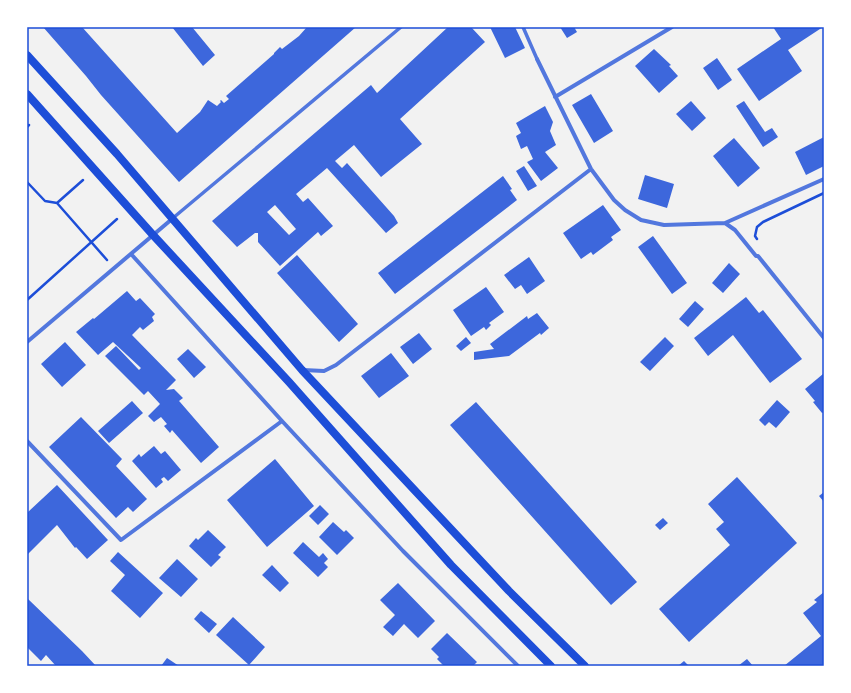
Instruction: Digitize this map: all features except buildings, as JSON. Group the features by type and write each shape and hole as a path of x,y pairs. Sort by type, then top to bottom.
{"main road":[{"path":"27,55 117,154 302,370 489,570 585,666"},
{"path":"27,94 153,236 290,382 451,565 551,666"}],"street":[{"path":"27,342 401,27"},
{"path":"523,27 555,97 591,169 614,200 624,210 641,220 664,225 725,223 824,180"},
{"path":"555,97 672,27"},
{"path":"302,370 324,371 336,365 591,169"},
{"path":"725,223 735,230 756,256 758,256 824,338"},
{"path":"131,254 282,421 403,551 518,666"},
{"path":"27,441 121,540 282,421"}],"path":[{"path":"57,203 83,180"},
{"path":"27,182 45,202 57,203 107,260"},
{"path":"758,241 755,236 757,227 763,222 824,193"},
{"path":"27,300 117,219"}]}
